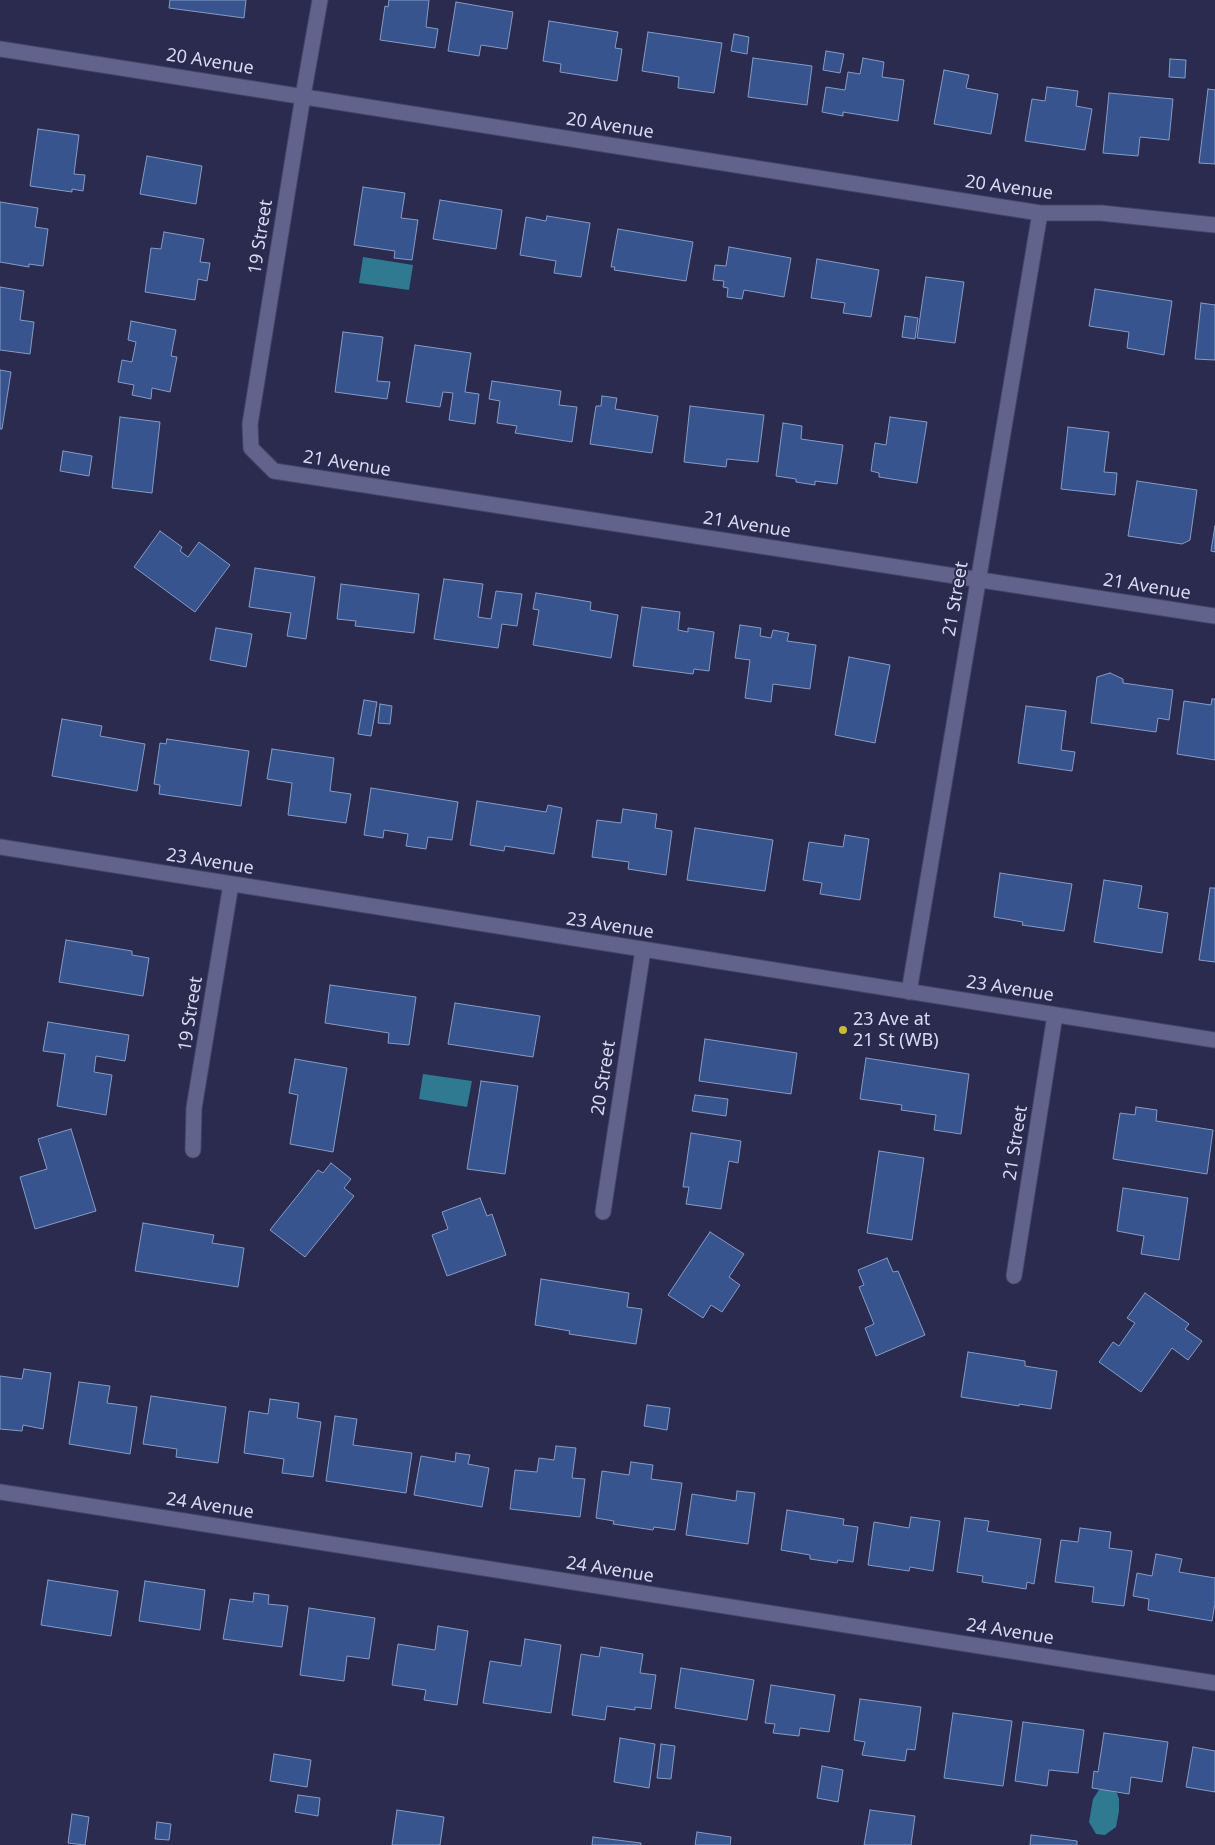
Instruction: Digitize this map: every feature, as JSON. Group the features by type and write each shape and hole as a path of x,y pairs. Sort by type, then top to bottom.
{"street":[{"name":"19 Street","path":"274,471 251,448 250,424 320,0"},
{"name":"20 Avenue","path":"0,49 1040,213 1101,213 1215,225"},
{"name":"21 Street","path":"908,992 1040,213"},
{"name":"21 Avenue","path":"274,471 1215,616"},
{"name":"23 Avenue","path":"0,847 1215,1040"},
{"name":"19 Street","path":"193,1150 194,1108 231,884"},
{"name":"20 Street","path":"603,1212 643,950"},
{"name":"21 Street","path":"1014,1276 1055,1015"},
{"name":"24 Avenue","path":"0,1492 1215,1683"}],"water":[{"path":"363,257 413,265 409,290 359,283"},
{"path":"423,1074 472,1081 467,1107 419,1099"},
{"path":"1099,1790 1117,1793 1119,1799 1116,1827 1105,1835 1096,1834 1089,1822 1093,1799"}],"building":[{"path":"170,0 246,0 244,18 169,8"},
{"path":"389,0 429,0 426,27 438,29 435,48 380,40 385,6 388,7"},
{"path":"456,2 513,12 507,49 481,45 479,56 448,51"},
{"path":"549,21 618,32 615,48 622,49 617,81 560,72 561,64 543,61"},
{"path":"648,32 722,43 714,93 678,88 679,77 642,71"},
{"path":"734,34 749,37 747,54 731,51"},
{"path":"826,51 844,54 840,73 823,70"},
{"path":"753,58 812,66 807,105 748,97"},
{"path":"863,58 884,62 882,77 904,80 898,121 843,112 843,116 822,112 826,87 845,90 848,72 860,74"},
{"path":"1170,59 1186,60 1185,78 1169,77"},
{"path":"944,70 969,75 966,88 998,94 991,134 934,124"},
{"path":"1047,87 1078,91 1076,106 1092,109 1085,150 1025,141 1032,99 1045,101"},
{"path":"1208,89 1215,90 1215,164 1199,163"},
{"path":"1109,93 1173,99 1169,140 1140,137 1138,156 1103,153"},
{"path":"38,129 79,135 74,174 85,175 83,191 72,189 72,192 30,186"},
{"path":"147,156 202,166 196,204 140,194"},
{"path":"363,187 405,193 401,218 418,220 412,260 394,258 395,251 354,245"},
{"path":"440,200 502,210 496,249 433,239"},
{"path":"0,202 38,208 35,227 48,229 43,266 29,264 29,267 0,262"},
{"path":"547,216 590,223 581,277 554,273 556,261 520,255 526,217 546,221"},
{"path":"618,229 693,242 686,281 614,270 615,267 611,267"},
{"path":"164,232 204,239 200,262 210,263 207,281 198,279 195,300 145,292 151,248 161,249"},
{"path":"729,247 791,258 784,297 744,290 742,299 727,297 728,288 723,287 724,281 713,280 715,265 726,266"},
{"path":"817,259 879,270 871,317 843,313 845,303 811,298"},
{"path":"926,277 964,282 955,343 917,338"},
{"path":"0,287 24,291 20,320 34,322 30,354 0,350"},
{"path":"1095,289 1172,301 1164,355 1127,348 1129,332 1089,326"},
{"path":"1201,303 1215,305 1215,360 1195,359"},
{"path":"905,316 918,318 915,339 902,337"},
{"path":"131,321 176,330 171,356 177,357 170,392 152,388 151,399 132,395 134,385 118,382 122,360 132,362 136,342 128,340"},
{"path":"343,332 383,337 377,381 390,382 387,399 335,392"},
{"path":"415,345 471,353 465,392 479,394 475,424 449,420 453,393 443,392 440,407 406,402"},
{"path":"0,370 11,372 2,429 0,429"},
{"path":"492,381 561,391 559,405 577,407 572,442 515,433 517,426 497,423 500,401 489,399"},
{"path":"602,396 617,398 615,409 658,416 652,453 590,444 596,406 601,406"},
{"path":"690,406 764,415 758,462 727,459 726,467 684,462"},
{"path":"120,417 160,422 152,493 112,488"},
{"path":"890,417 927,422 917,483 879,477 879,473 871,471 875,443 886,445"},
{"path":"783,423 802,426 801,439 843,445 837,484 815,481 815,485 796,482 796,479 776,476"},
{"path":"1068,427 1109,432 1104,472 1117,473 1115,495 1061,489"},
{"path":"63,451 92,456 89,476 60,471"},
{"path":"1137,481 1197,490 1190,540 1182,544 1128,536"},
{"path":"1215,526 1215,552 1211,551"},
{"path":"160,531 182,547 180,551 188,557 199,542 230,565 195,612 134,567"},
{"path":"255,568 315,577 306,639 287,636 291,613 249,607"},
{"path":"444,579 483,584 478,617 491,619 496,591 522,594 517,626 502,624 498,648 434,639"},
{"path":"341,584 419,594 414,633 355,626 356,621 337,619"},
{"path":"536,593 591,602 590,610 618,615 611,658 533,645 539,610 533,609"},
{"path":"642,607 680,612 678,630 688,632 688,628 714,632 709,671 694,669 693,674 633,666"},
{"path":"740,625 761,628 760,636 771,638 773,630 789,633 787,641 816,645 810,689 773,684 771,702 745,698 750,660 735,658"},
{"path":"216,628 252,634 246,667 210,660"},
{"path":"849,657 890,665 875,743 835,735"},
{"path":"1110,673 1123,679 1123,683 1173,690 1169,720 1158,718 1156,732 1091,723 1097,677"},
{"path":"1212,699 1215,699 1215,760 1177,754 1184,701 1211,705"},
{"path":"364,700 377,702 371,736 358,734"},
{"path":"380,704 392,706 390,724 378,723"},
{"path":"1026,706 1066,711 1061,750 1075,752 1072,771 1018,763"},
{"path":"62,719 102,726 100,736 145,744 137,791 52,776"},
{"path":"167,739 249,751 241,806 159,794 160,785 154,784 160,743 166,744"},
{"path":"272,749 334,758 330,791 351,794 346,823 288,815 292,783 267,779"},
{"path":"371,788 458,802 452,840 428,837 426,849 406,846 408,834 384,830 383,838 364,835"},
{"path":"477,801 546,812 548,805 562,808 554,854 505,846 504,851 470,845"},
{"path":"623,809 657,814 655,828 672,831 666,875 628,869 629,862 592,857 597,820 621,823"},
{"path":"695,828 773,840 765,891 687,880"},
{"path":"845,835 869,839 860,900 820,894 822,883 803,880 809,842 843,847"},
{"path":"1000,873 1072,884 1064,931 1022,925 1023,922 994,917"},
{"path":"1104,880 1142,886 1138,908 1168,913 1162,953 1094,942"},
{"path":"1210,888 1215,888 1215,962 1199,960"},
{"path":"66,940 132,951 132,955 149,958 143,996 59,982"},
{"path":"330,985 416,997 409,1045 388,1043 389,1033 325,1023"},
{"path":"455,1003 540,1016 533,1057 448,1044"},
{"path":"48,1022 129,1035 125,1061 96,1056 94,1072 112,1075 106,1115 57,1106 65,1054 43,1051"},
{"path":"705,1039 797,1053 791,1094 699,1081"},
{"path":"866,1058 969,1074 961,1134 934,1130 936,1115 901,1110 902,1105 860,1099"},
{"path":"295,1059 347,1068 333,1152 290,1144 298,1095 289,1093"},
{"path":"481,1081 518,1086 505,1174 467,1169"},
{"path":"695,1095 728,1099 726,1116 692,1111"},
{"path":"1136,1107 1157,1110 1156,1121 1213,1130 1207,1174 1113,1159 1120,1113 1135,1115"},
{"path":"71,1129 96,1211 35,1229 20,1177 47,1169 38,1139"},
{"path":"691,1133 741,1141 738,1163 729,1161 721,1209 686,1204 689,1187 683,1187"},
{"path":"879,1151 924,1158 912,1240 867,1233"},
{"path":"331,1163 351,1179 344,1188 354,1196 305,1257 270,1230 318,1170 323,1173"},
{"path":"1123,1188 1188,1198 1179,1260 1141,1254 1144,1236 1117,1231"},
{"path":"480,1198 487,1216 492,1214 506,1255 447,1276 432,1235 448,1229 442,1212"},
{"path":"143,1223 214,1235 212,1243 244,1248 238,1287 135,1271"},
{"path":"710,1232 744,1254 729,1277 740,1285 722,1312 711,1305 703,1318 668,1295"},
{"path":"887,1258 893,1272 898,1271 925,1335 876,1356 865,1328 874,1324 859,1287 864,1285 858,1270"},
{"path":"541,1279 629,1293 627,1307 642,1309 636,1344 569,1334 570,1331 535,1325"},
{"path":"1145,1293 1189,1324 1185,1329 1202,1341 1188,1360 1172,1348 1141,1392 1099,1362 1113,1342 1119,1346 1135,1323 1127,1318"},
{"path":"968,1352 1025,1361 1025,1366 1057,1371 1051,1409 961,1397"},
{"path":"24,1369 51,1373 43,1429 23,1425 22,1431 0,1429 0,1376 22,1379"},
{"path":"79,1382 110,1386 107,1403 137,1407 130,1454 69,1444"},
{"path":"151,1396 226,1407 218,1463 176,1457 177,1449 143,1444"},
{"path":"270,1399 299,1403 297,1418 321,1422 313,1477 282,1473 284,1459 244,1453 249,1411 268,1414"},
{"path":"647,1405 670,1408 667,1430 644,1426"},
{"path":"335,1416 357,1419 353,1445 412,1453 406,1493 326,1481"},
{"path":"556,1446 576,1448 572,1478 585,1479 580,1517 510,1509 515,1470 537,1472 539,1458 554,1460"},
{"path":"456,1453 470,1455 468,1464 489,1468 482,1507 414,1495 421,1456 455,1462"},
{"path":"631,1462 653,1465 651,1479 682,1483 675,1530 654,1527 653,1530 613,1524 614,1521 596,1518 602,1471 629,1475"},
{"path":"737,1491 755,1493 748,1544 686,1535 692,1494 736,1501"},
{"path":"787,1510 844,1519 843,1525 858,1527 853,1562 838,1560 837,1563 810,1559 810,1555 781,1550"},
{"path":"911,1517 940,1521 933,1571 910,1567 909,1571 868,1565 874,1522 909,1528"},
{"path":"965,1518 989,1521 987,1531 1041,1539 1034,1584 1027,1582 1026,1589 982,1582 983,1576 957,1572"},
{"path":"1080,1528 1111,1532 1109,1548 1132,1551 1124,1606 1092,1602 1094,1587 1055,1582 1061,1540 1078,1542"},
{"path":"1156,1554 1182,1559 1179,1572 1215,1578 1215,1603 1212,1621 1148,1610 1149,1599 1133,1596 1137,1573 1152,1576"},
{"path":"48,1580 118,1591 111,1636 41,1625"},
{"path":"145,1581 205,1590 200,1630 139,1621"},
{"path":"254,1593 269,1595 268,1604 288,1606 282,1647 223,1639 230,1599 253,1602"},
{"path":"309,1608 375,1618 369,1659 347,1656 344,1681 300,1675"},
{"path":"438,1626 468,1631 457,1705 424,1700 426,1690 392,1685 398,1644 435,1650"},
{"path":"525,1639 561,1645 551,1713 483,1703 490,1661 521,1666"},
{"path":"601,1647 643,1654 640,1673 656,1675 651,1709 635,1707 635,1710 607,1706 605,1720 572,1715 581,1654 599,1657"},
{"path":"681,1668 754,1680 747,1720 675,1708"},
{"path":"771,1685 835,1695 829,1732 800,1728 799,1736 773,1733 775,1724 765,1723"},
{"path":"860,1699 921,1707 915,1750 907,1749 905,1761 862,1755 865,1742 854,1740"},
{"path":"953,1713 1012,1721 1003,1786 944,1778"},
{"path":"1023,1722 1084,1730 1078,1773 1049,1770 1047,1786 1015,1781"},
{"path":"1104,1733 1168,1742 1162,1782 1131,1777 1129,1794 1092,1788 1094,1771 1098,1772"},
{"path":"620,1738 655,1744 649,1788 614,1782"},
{"path":"661,1744 675,1746 671,1779 657,1778"},
{"path":"1193,1747 1215,1751 1215,1792 1186,1787"},
{"path":"274,1754 311,1760 307,1787 270,1781"},
{"path":"822,1766 843,1770 838,1802 817,1798"},
{"path":"298,1795 320,1798 318,1816 295,1812"},
{"path":"397,1810 444,1817 440,1845 392,1845"},
{"path":"870,1810 915,1816 911,1845 864,1845"},
{"path":"72,1814 89,1817 85,1845 68,1843"},
{"path":"157,1822 171,1824 169,1840 155,1839"},
{"path":"697,1832 731,1837 730,1845 695,1845"},
{"path":"1031,1835 1077,1841 1077,1845 1030,1845"},
{"path":"593,1837 641,1843 641,1845 592,1845"}],"place":[{"name":"23 Ave at 21 St (WB)","path":"843,1030"}]}
